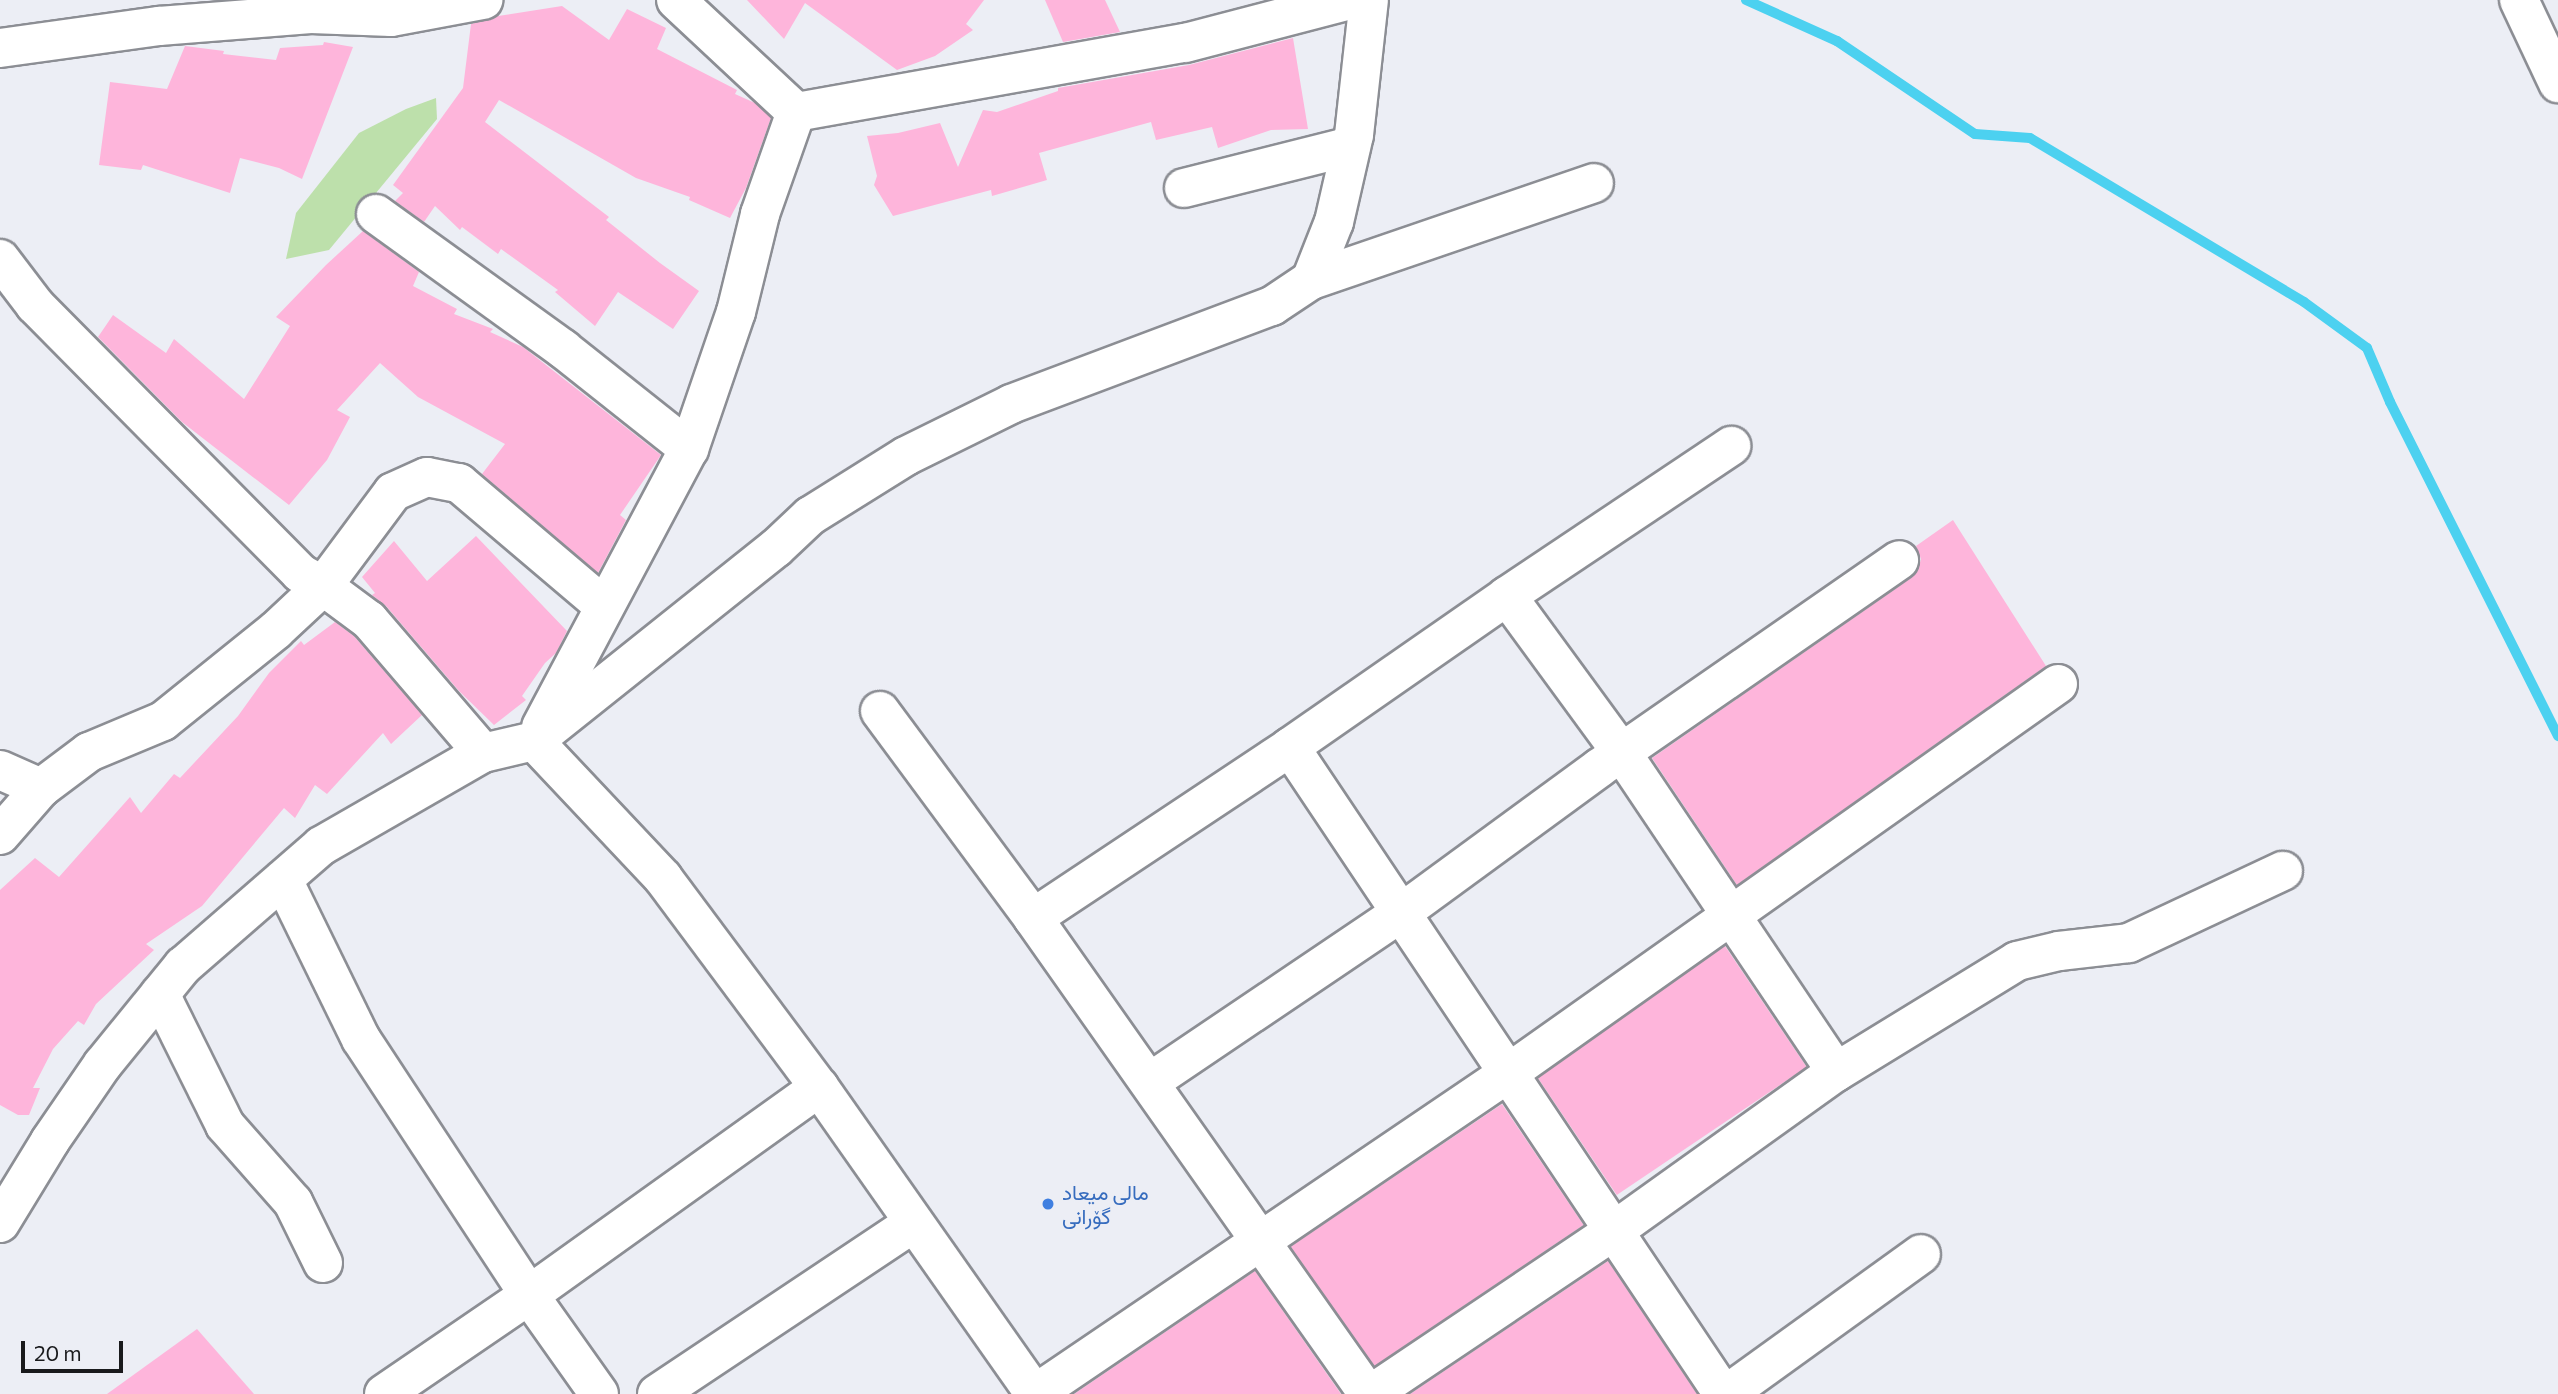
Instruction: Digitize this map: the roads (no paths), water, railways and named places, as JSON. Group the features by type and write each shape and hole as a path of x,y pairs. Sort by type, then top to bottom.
{"street":[{"path":"0,48 159,26 311,14 391,16 483,0"},
{"path":"676,0 796,113"},
{"path":"796,113 1185,43 1350,0"},
{"path":"1311,280 1334,222 1352,146 1369,0"},
{"path":"2519,0 2558,83"},
{"path":"534,741 689,449 736,312 761,214 796,113"},
{"path":"1184,188 1352,146"},
{"path":"0,1223 50,1141 103,1064 183,966 321,846 484,753 534,741 776,548 810,516 906,456 1012,404 1272,306 1311,280 1594,183"},
{"path":"376,214 563,349 689,449"},
{"path":"0,259 35,305 300,573 323,586 369,620 484,753"},
{"path":"1033,918 1290,747 1507,596 1731,446"},
{"path":"0,835 41,788 89,752 163,721 275,630 323,586 393,492 427,477 459,483 604,606"},
{"path":"1150,1082 1401,913 1622,753 1899,560"},
{"path":"1507,596 1622,753 1836,1072"},
{"path":"534,741 663,878 819,1087 1035,1394 1507,1074 2058,684"},
{"path":"880,711 1033,918 1370,1394 1615,1230 1836,1072 2017,961 2059,951 2129,943 2283,872"},
{"path":"1290,747 1507,1074 1725,1394 1921,1254"},
{"path":"0,770 41,788"},
{"path":"283,880 361,1039 529,1295 599,1394"},
{"path":"160,994 225,1125 293,1202 323,1263"},
{"path":"384,1394 529,1295 819,1087"},
{"path":"657,1394 913,1223"}],"waterway":[{"path":"1746,0 1837,41 1975,134 2030,138 2304,302 2367,348 2390,402 2558,736"}],"place":[{"name":"مالی میعاد گۆرانی","path":"1048,1204"}]}
